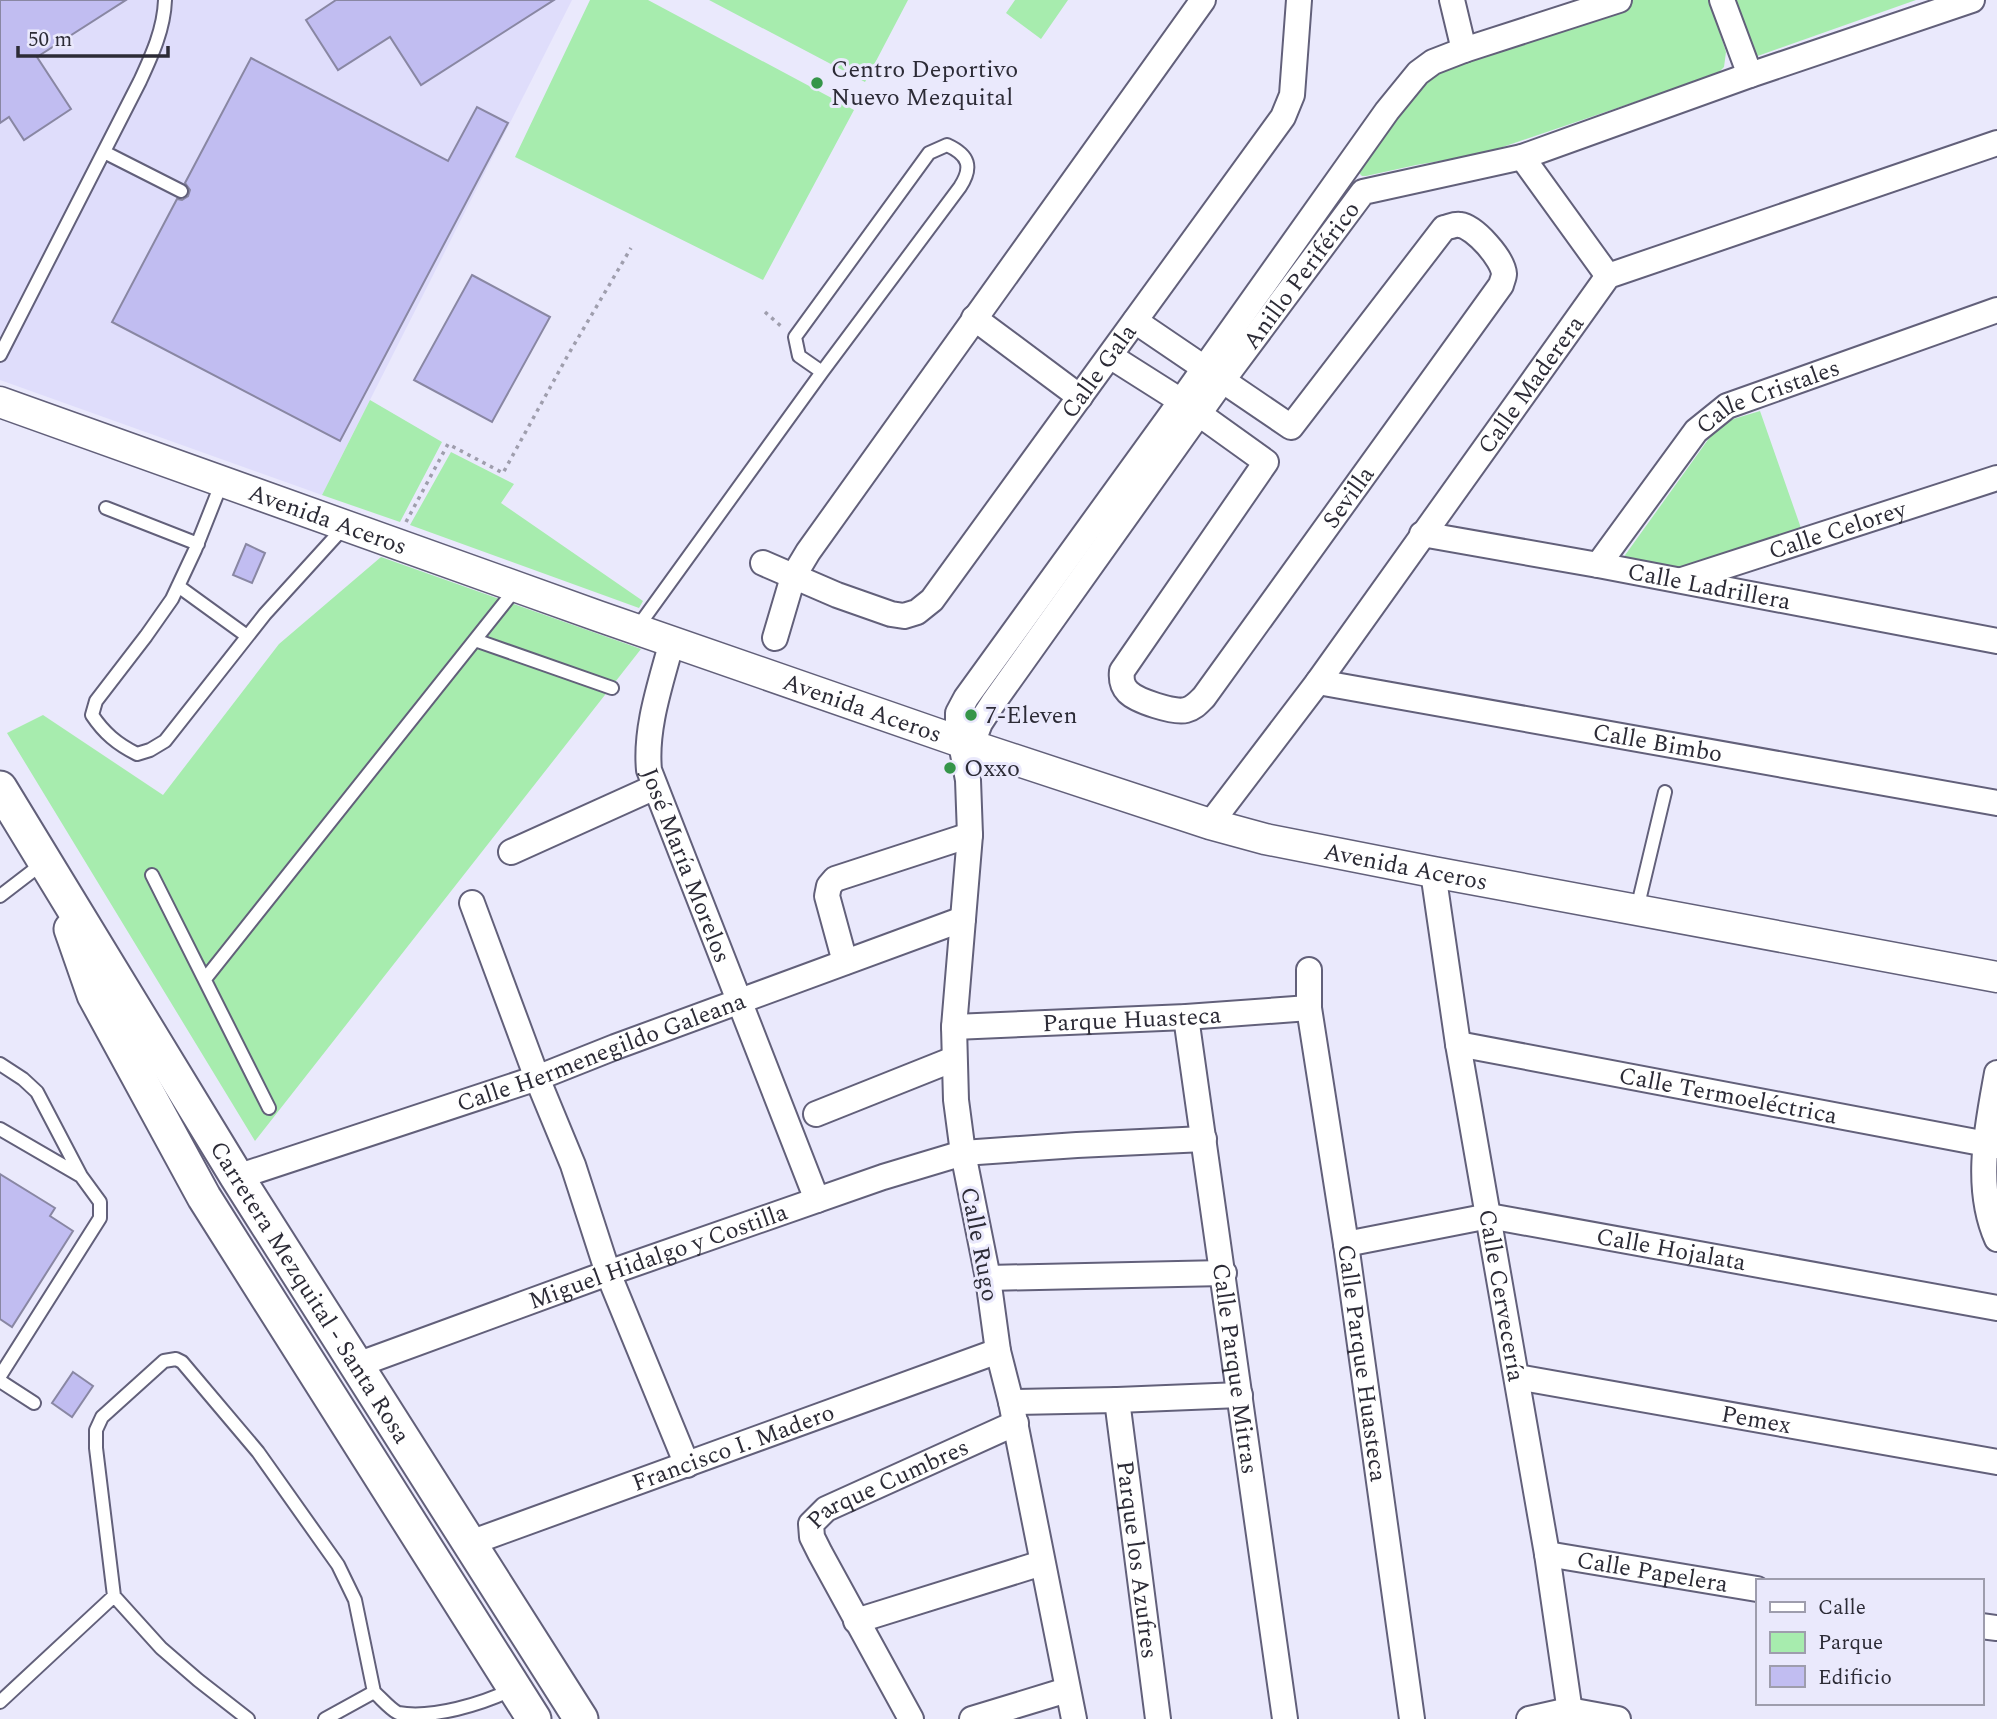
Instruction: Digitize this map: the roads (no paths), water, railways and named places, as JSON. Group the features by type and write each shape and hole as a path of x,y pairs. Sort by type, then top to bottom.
{"main road":[{"name":"Carretera Mezquital - Santa Rosa","path":"0,788 237,1177 581,1719"},
{"name":"Carretera Mezquital - Santa Rosa","path":"46,861 94,995 204,1197 534,1719"}],"street":[{"path":"775,638 793,576 808,552 1203,0"},
{"name":"Calle Gala","path":"763,563 891,614 904,616 917,612 932,600 1283,117 1292,95 1299,0"},
{"path":"1452,0 1464,50"},
{"name":"Anillo Periférico","path":"966,750 1030,633 1214,374 1343,174 1387,111 1418,73 1433,62 1464,50 1586,6 1619,0"},
{"path":"1722,0 1750,75"},
{"name":"Anillo Periférico","path":"1214,374 1363,192 1522,157 1750,75 1972,0"},
{"path":"1522,157 1608,276 1997,142"},
{"path":"1343,174 1363,192"},
{"name":"Sevilla","path":"1190,408 1266,462 1122,671 1121,680 1126,690 1134,696 1170,709 1184,711 1194,708 1204,697 1501,285 1504,275 1501,264 1470,228 1458,224 1444,228 1291,427 1214,374"},
{"name":"Calle Maderera","path":"1210,824 1318,681 1608,276"},
{"name":"Calle Cristales","path":"1598,565 1696,430 1727,406 1997,310"},
{"path":"974,318 1080,397"},
{"path":"1135,321 1214,374"},
{"path":"1110,356 1190,408"},
{"name":"Avenida Aceros","path":"0,402 637,629 966,750 1210,824 1265,839 1433,872 1997,977"},
{"name":"Calle Celorey","path":"1678,581 1997,478"},
{"name":"Calle Ladrillera","path":"1422,534 1997,641"},
{"name":"José María Morelos","path":"672,642 649,732 649,770 817,1200"},
{"name":"Calle Bimbo","path":"1318,681 1997,803"},
{"name":"Calle Rugo","path":"966,750 970,835 954,1027 954,1059 963,1153 988,1278 998,1351 1014,1413 1074,1719"},
{"path":"510,852 655,787"},
{"path":"845,962 827,896 829,886 835,879 970,835"},
{"name":"Calle Cervecería","path":"1433,872 1458,1044 1547,1554 1570,1715"},
{"path":"472,903 537,1079 573,1165 608,1273 687,1465"},
{"name":"Calle Hermenegildo Galeana","path":"237,1177 537,1079 615,1047 963,919"},
{"name":"Calle Parque Huasteca","path":"1309,970 1309,1008 1346,1244 1412,1719"},
{"name":"Parque Huasteca","path":"954,1027 1186,1017 1309,1008"},
{"name":"Calle Parque Mitras","path":"1186,1017 1285,1719"},
{"name":"Calle Termoeléctrica","path":"1458,1044 1991,1144"},
{"path":"816,1114 954,1059"},
{"path":"1997,1073 1985,1184 1989,1222 1997,1239"},
{"name":"Miguel Hidalgo y Costilla","path":"357,1365 608,1273 883,1177 963,1153 1204,1139"},
{"name":"Calle Hojalata","path":"1346,1244 1489,1216 1997,1308"},
{"path":"988,1278 1224,1273"},
{"name":"Francisco I. Madero","path":"470,1543 998,1351"},
{"name":"Pemex","path":"1517,1377 1997,1462"},
{"path":"1014,1413 1117,1400 1240,1395"},
{"name":"Parque los Azufres","path":"1117,1400 1158,1719"},
{"name":"Parque Cumbres","path":"911,1719 812,1537 811,1524 827,1509 1014,1413"},
{"name":"Calle Papelera","path":"1547,1554 1756,1589"},
{"path":"856,1621 1042,1563"},
{"path":"972,1719 1067,1690"},
{"path":"1529,1719 1570,1715 1618,1719"}],"lane":[{"path":"0,355 157,44 165,15 165,0"},
{"path":"637,629 968,174 968,164 957,150 947,145 929,153 795,337 799,356 822,372"},
{"path":"104,152 181,191"},
{"path":"223,482 178,586 146,636 96,701 92,715 103,731 137,754 165,741 265,614 346,525"},
{"path":"106,508 198,544"},
{"path":"178,586 247,636"},
{"path":"205,979 517,587"},
{"path":"475,640 612,688"},
{"path":"1637,910 1665,792"},
{"path":"0,896 46,861"},
{"path":"152,875 269,1108"},
{"path":"0,1064 37,1092 81,1176 100,1202 100,1218 0,1376"},
{"path":"0,1129 81,1176"},
{"path":"240,1717 162,1648 114,1596 96,1430 102,1416 164,1361 176,1359 258,1452 338,1565 355,1600 373,1692 398,1714 445,1718 514,1688"},
{"path":"0,1381 34,1403"},
{"path":"0,1702 114,1596"},
{"path":"325,1719 373,1692"}],"place":[{"name":"Centro Deportivo Nuevo Mezquital","path":"817,83"},
{"name":"7-Eleven","path":"971,715"},
{"name":"Oxxo","path":"950,768"}]}
